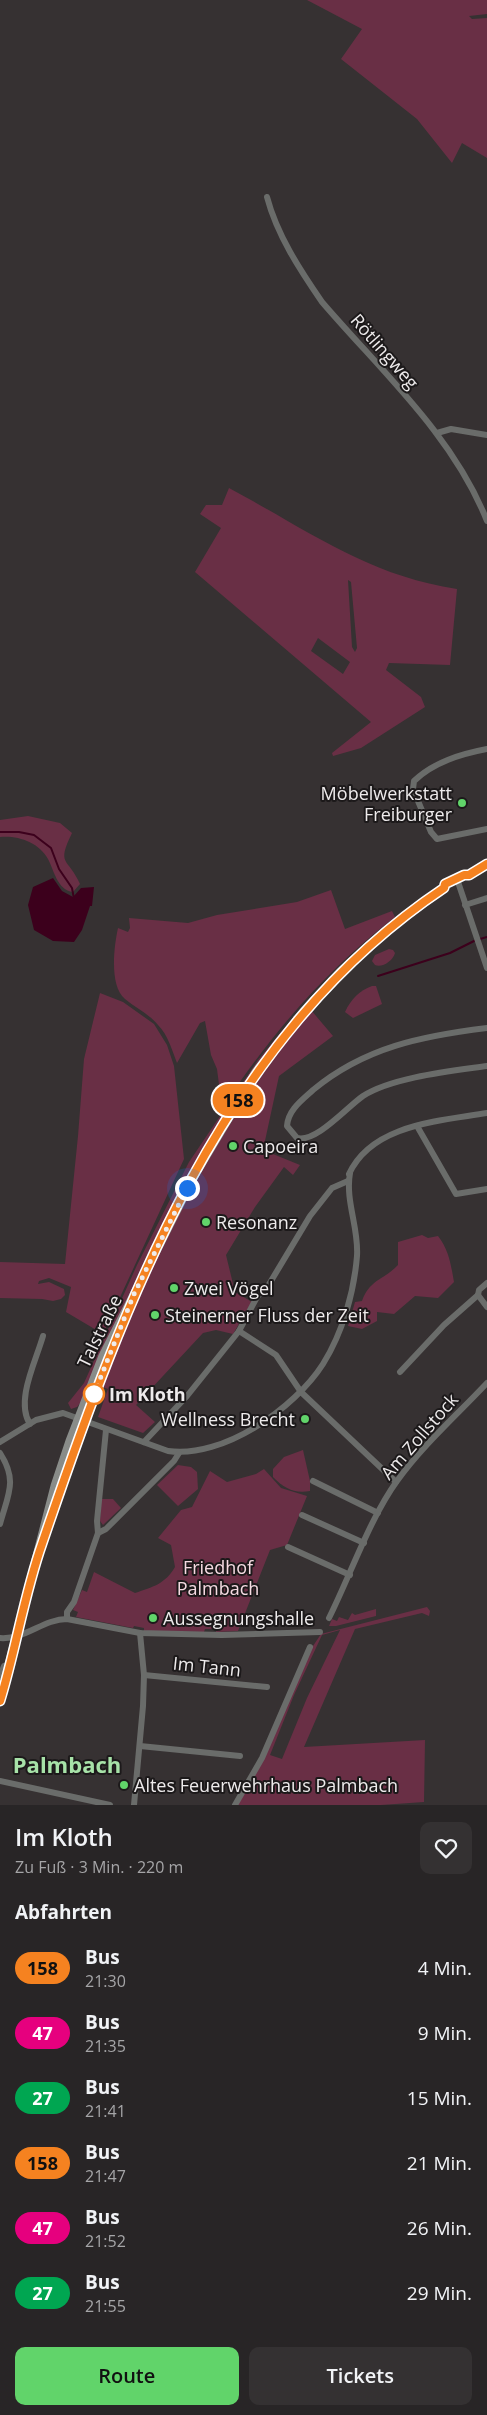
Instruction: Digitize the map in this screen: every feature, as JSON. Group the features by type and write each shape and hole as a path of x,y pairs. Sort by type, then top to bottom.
{"main road":[{"path":"458,878 466,870 487,858"},
{"path":"458,878 469,875 487,864"},
{"name":"Talstraße","path":"0,1700 11,1664 55,1486 134,1295 174,1212 216,1136 272,1051 304,1011 342,971 387,930 444,888 450,881 458,878"}],"street":[{"name":"Rötlingweg","path":"267,197 270,212 295,261 322,302 437,433 463,471 485,509 487,521"},
{"path":"437,433 452,429 487,434"},
{"path":"487,749 448,760 421,774 414,781 413,789 431,832 437,839 487,829"},
{"path":"458,878 474,934 487,967"},
{"path":"465,905 487,898"},
{"path":"487,1028 403,1042 355,1061 319,1085 300,1101 290,1114 287,1126 293,1135 301,1139 316,1134 365,1095 394,1084 432,1074 487,1066"},
{"path":"144,1442 188,1396 239,1331 310,1216 332,1188 349,1176 356,1160 367,1150 391,1136 418,1126 438,1120 487,1114"},
{"path":"418,1126 456,1194 487,1189"},
{"path":"0,1442 43,1417 64,1413 106,1430 179,1452 235,1439 262,1423 301,1392 328,1354 341,1326 352,1291 358,1238 349,1176"},
{"path":"400,1372 444,1325 478,1295 479,1290 487,1283"},
{"path":"478,1295 487,1307"},
{"path":"239,1331 276,1355 301,1392 396,1482"},
{"path":"30,1424 25,1416 23,1403 43,1336"},
{"name":"Am Zollstock","path":"329,1618 378,1513 396,1482 414,1459 487,1383"},
{"path":"67,1618 67,1612 74,1602 98,1533 97,1521 106,1430"},
{"path":"98,1533 106,1528 174,1461 179,1452"},
{"path":"0,1453 9,1468 11,1480 0,1524"},
{"path":"313,1481 378,1513"},
{"path":"302,1515 364,1543"},
{"path":"288,1547 350,1575"},
{"path":"0,1638 17,1637 58,1619 67,1618 140,1633 222,1635 320,1632"},
{"path":"134,1805 144,1675 140,1633"},
{"path":"235,1805 262,1758 310,1647"},
{"name":"Talstraße","path":"0,1676 4,1666 11,1664"},
{"name":"Im Tann","path":"144,1675 267,1688"},
{"path":"140,1746 240,1756"},
{"path":"0,1781 110,1805"}],"green space":[{"path":"307,0 487,0 487,14 469,16 472,19 487,18 487,158 462,143 452,163 417,119 341,59 362,29"},
{"path":"229,488 312,535 366,562 424,582 457,589 450,665 389,663 386,670 421,697 425,707 361,748 333,756 332,753 371,722 195,572 221,528 200,514 206,505 222,505","holes":["348,580 351,582 357,648 355,652 352,647","318,638 350,662 343,674 311,651"]},
{"path":"28,816 60,823 72,833 64,857 80,884 73,892 63,888 48,859 39,848 27,841 13,837 0,837 0,820"},
{"path":"331,890 345,929 392,911 395,917 345,960 301,1005 260,1054 222,1108 217,1069 211,1055 205,1021 200,1023 177,1063 161,1029 151,1018 125,999 120,993 114,965 118,928 128,932 130,928 129,918 188,923 217,915 297,902"},
{"path":"389,949 395,953 392,959 384,965 375,965 372,961 375,955"},
{"path":"372,986 376,986 382,1004 353,1018 345,1012 356,996"},
{"path":"100,993 123,1002 154,1024 167,1045 174,1066 184,1159 103,1334 66,1312 71,1287 49,1278 39,1281 38,1284 49,1282 64,1289 65,1295 61,1299 53,1301 0,1298 0,1262 65,1264 84,1059"},
{"path":"311,1010 333,1036 279,1076 263,1150 300,1165 293,1175 284,1167 255,1207 226,1255 235,1292 252,1302 233,1334 216,1330 203,1333 136,1405 155,1422 143,1433 98,1417 108,1389 103,1387 122,1335 144,1284 176,1219 211,1156 248,1096"},
{"path":"294,1016 295,1018 256,1069 220,1123 182,1191 147,1261 81,1402 77,1407 71,1409 68,1403 84,1383 137,1265 189,1162 258,1060"},
{"path":"422,1235 428,1238 438,1236 442,1241 449,1258 454,1282 438,1298 415,1296 394,1314 377,1312 377,1321 362,1329 348,1326 355,1302 362,1301 373,1284 398,1265 398,1242"},
{"path":"303,1450 310,1481 310,1491 299,1492 285,1487 277,1481 273,1477 273,1469 284,1457"},
{"path":"178,1465 191,1467 197,1472 198,1489 178,1506 157,1485"},
{"name":"Friedhof Palmbach","path":"264,1469 281,1488 307,1496 287,1545 270,1550 238,1631 216,1632 216,1629 205,1629 204,1632 144,1631 144,1628 134,1626 133,1628 76,1617 78,1612 73,1610 82,1590 87,1592 94,1572 135,1593 153,1587 171,1573 175,1567 171,1545 158,1538 181,1510 192,1507 210,1471 227,1482 256,1474"},
{"path":"101,1499 113,1499 121,1508 103,1525 100,1521"},
{"path":"427,1607 430,1611 429,1616 422,1613 355,1629 304,1747 425,1740 424,1802 381,1805 238,1805 311,1649 321,1634","holes":["340,1630 307,1698 282,1759 270,1755 294,1695 322,1635"]},
{"path":"376,1609 376,1616 329,1626 332,1619 337,1621 339,1617 348,1620 352,1613 355,1615"}],"shaded area":[{"path":"53,878 62,891 73,897 81,888 94,887 92,906 90,906 82,930 74,942 53,941 34,930 28,905 33,887"}],"waterway":[{"path":"0,832 19,832 34,835 51,848 59,869 72,888 74,899"},
{"path":"480,939 487,937"},
{"path":"378,976 450,953 476,940"}],"bus line":[{"name":"158","path":"0,1701 42,1543 92,1401 130,1309 134,1294 174,1212 216,1136 256,1072 272,1051 304,1011 342,971 387,930 444,888 445,884 464,875 469,875 487,864"}],"place":[{"name":"Möbelwerkstatt Freiburger","path":"462,803"},
{"name":"Capoeira","path":"233,1146"},
{"name":"Resonanz","path":"206,1222"},
{"name":"Zwei Vögel","path":"174,1288"},
{"name":"Steinerner Fluss der Zeit","path":"155,1315"},
{"name":"Im Kloth","path":"94,1394"},
{"name":"Wellness Brecht","path":"305,1419"},
{"name":"Aussegnungshalle","path":"153,1618"},
{"name":"Altes Feuerwehrhaus Palmbach","path":"124,1785"}],"district":[{"name":"Palmbach","path":"67,1764"}],"route":[{"path":"94,1394 130,1309 134,1294 187,1188"}]}
